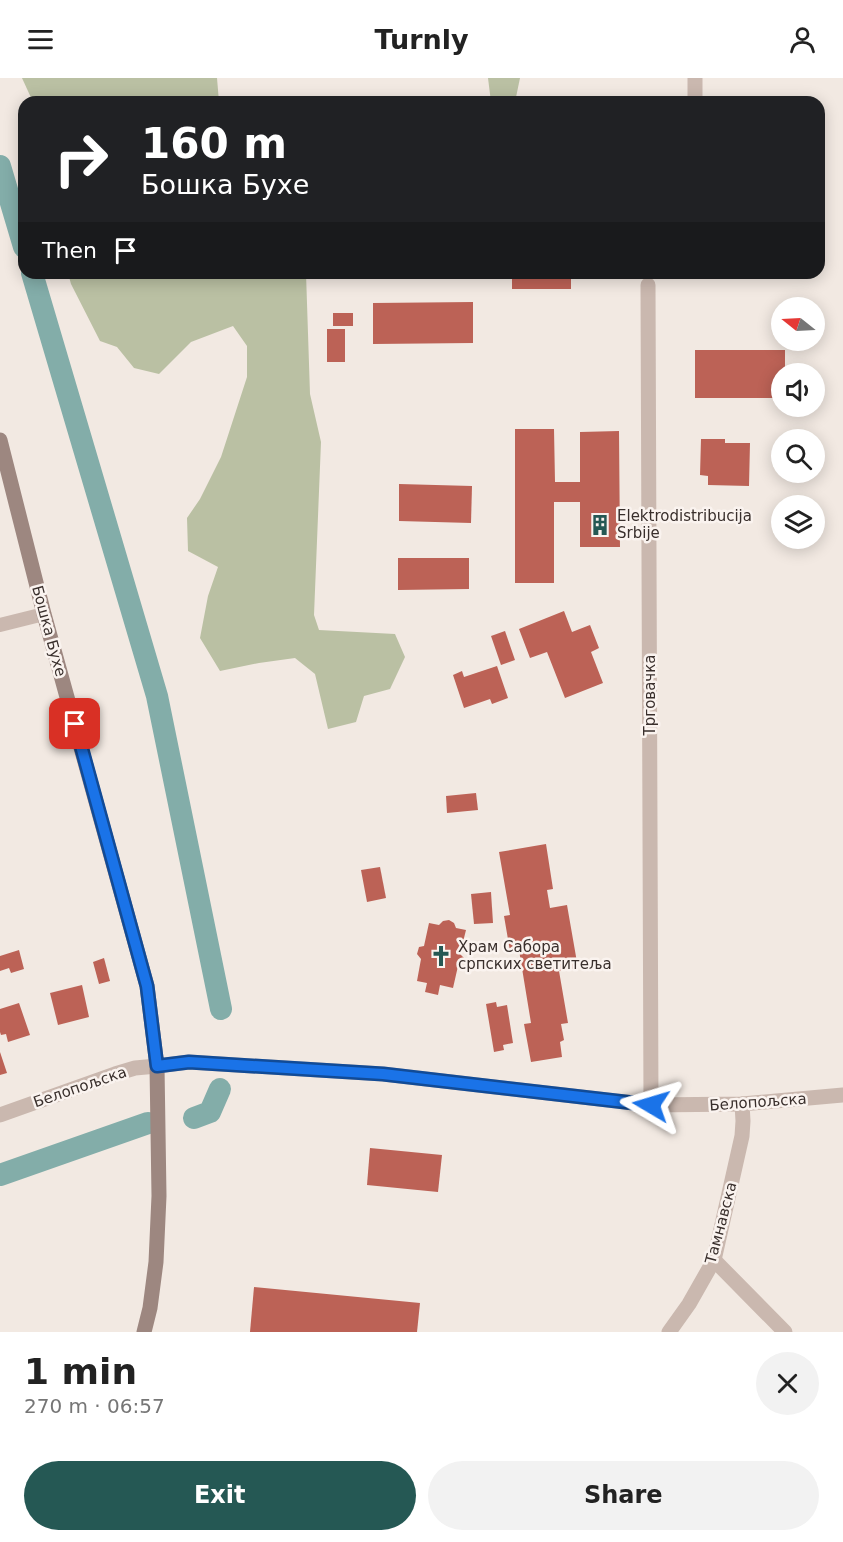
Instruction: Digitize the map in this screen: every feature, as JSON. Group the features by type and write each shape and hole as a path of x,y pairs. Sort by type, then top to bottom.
{"main road":[{"name":"Бошка Бухе","path":"0,440 44,614 147,986 157,1066 158,1218 156,1262 144,1332"}],"street":[{"path":"695,78 695,96"},
{"name":"Трговачка","path":"648,285 651,1105"},
{"name":"Белопољска","path":"0,1115 135,1068 189,1062 383,1074 651,1105 742,1104 843,1095"},
{"name":"Тамнавска","path":"669,1332 689,1304 714,1260 742,1136 742,1104"},
{"path":"714,1260 785,1332"}],"lane":[{"path":"0,625 44,614"}],"green space":[{"path":"22,78 217,78 218,96 30,96"},
{"path":"488,78 520,78 516,96 490,96"},
{"path":"70,279 306,279 310,394 321,442 314,615 319,630 395,634 405,657 390,689 364,696 356,722 328,729 315,674 295,658 220,671 200,638 208,596 218,567 188,551 187,518 200,499 221,457 247,377 247,346 233,326 191,342 159,374 134,368 117,347 100,341"}],"building":[{"path":"512,279 571,279 571,289 512,289"},
{"path":"473,302 473,343 373,344 373,303"},
{"path":"333,313 353,313 353,326 333,326"},
{"path":"327,329 345,329 345,362 327,362"},
{"path":"695,350 785,351 785,363 771,363 771,398 695,398"},
{"name":"Elektrodistribucija Srbije","path":"515,429 554,429 555,482 580,482 580,432 619,431 620,547 580,547 580,502 554,502 554,583 515,583"},
{"path":"701,439 725,439 725,443 750,443 749,486 708,485 708,476 700,475"},
{"path":"399,484 472,486 471,523 399,521"},
{"path":"398,558 469,558 469,589 398,590"},
{"path":"564,611 572,632 590,625 599,648 591,652 603,683 565,698 547,652 530,658 519,629"},
{"path":"505,631 515,660 501,665 491,636"},
{"path":"497,666 508,698 492,704 490,699 464,708 453,675 462,671 464,677"},
{"path":"476,793 478,810 447,813 446,796"},
{"path":"546,844 553,889 547,890 550,908 567,905 578,968 559,971 568,1023 561,1024 564,1040 560,1042 562,1057 531,1062 524,1024 531,1023 519,950 510,951 504,916 510,915 499,852"},
{"path":"380,867 386,898 367,902 361,870"},
{"path":"491,892 493,923 474,924 471,894"},
{"name":"Храм Сабора српских светитеља","path":"449,920 456,928 466,930 460,954 464,958 463,964 458,966 453,988 440,985 438,995 425,992 427,983 417,981 421,959 417,954 419,947 424,946 429,923 439,925"},
{"path":"19,950 24,969 11,973 9,968 0,971 0,956"},
{"path":"104,958 110,981 99,984 93,962"},
{"path":"82,985 89,1017 58,1025 50,993"},
{"path":"496,1002 497,1007 507,1005 513,1043 503,1045 504,1050 494,1052 486,1004"},
{"path":"19,1003 30,1035 8,1042 6,1034 1,1035 0,1032 0,1009"},
{"path":"0,1052 7,1073 0,1075"},
{"path":"370,1148 442,1155 438,1192 367,1185"},
{"path":"254,1287 420,1303 417,1332 250,1332"}],"waterway":[{"path":"0,166 18,227"},
{"path":"34,279 157,696 221,1009"},
{"path":"194,1118 210,1112 220,1089"},
{"path":"0,1175 148,1123"}],"place":[{"name":"Elektrodistribucija Srbije","path":"600,525"},
{"name":"Храм Сабора српских светитеља","path":"441,956"}],"route":[{"path":"75,724 119,877 147,986 157,1066 189,1062 383,1074 651,1105"}]}
